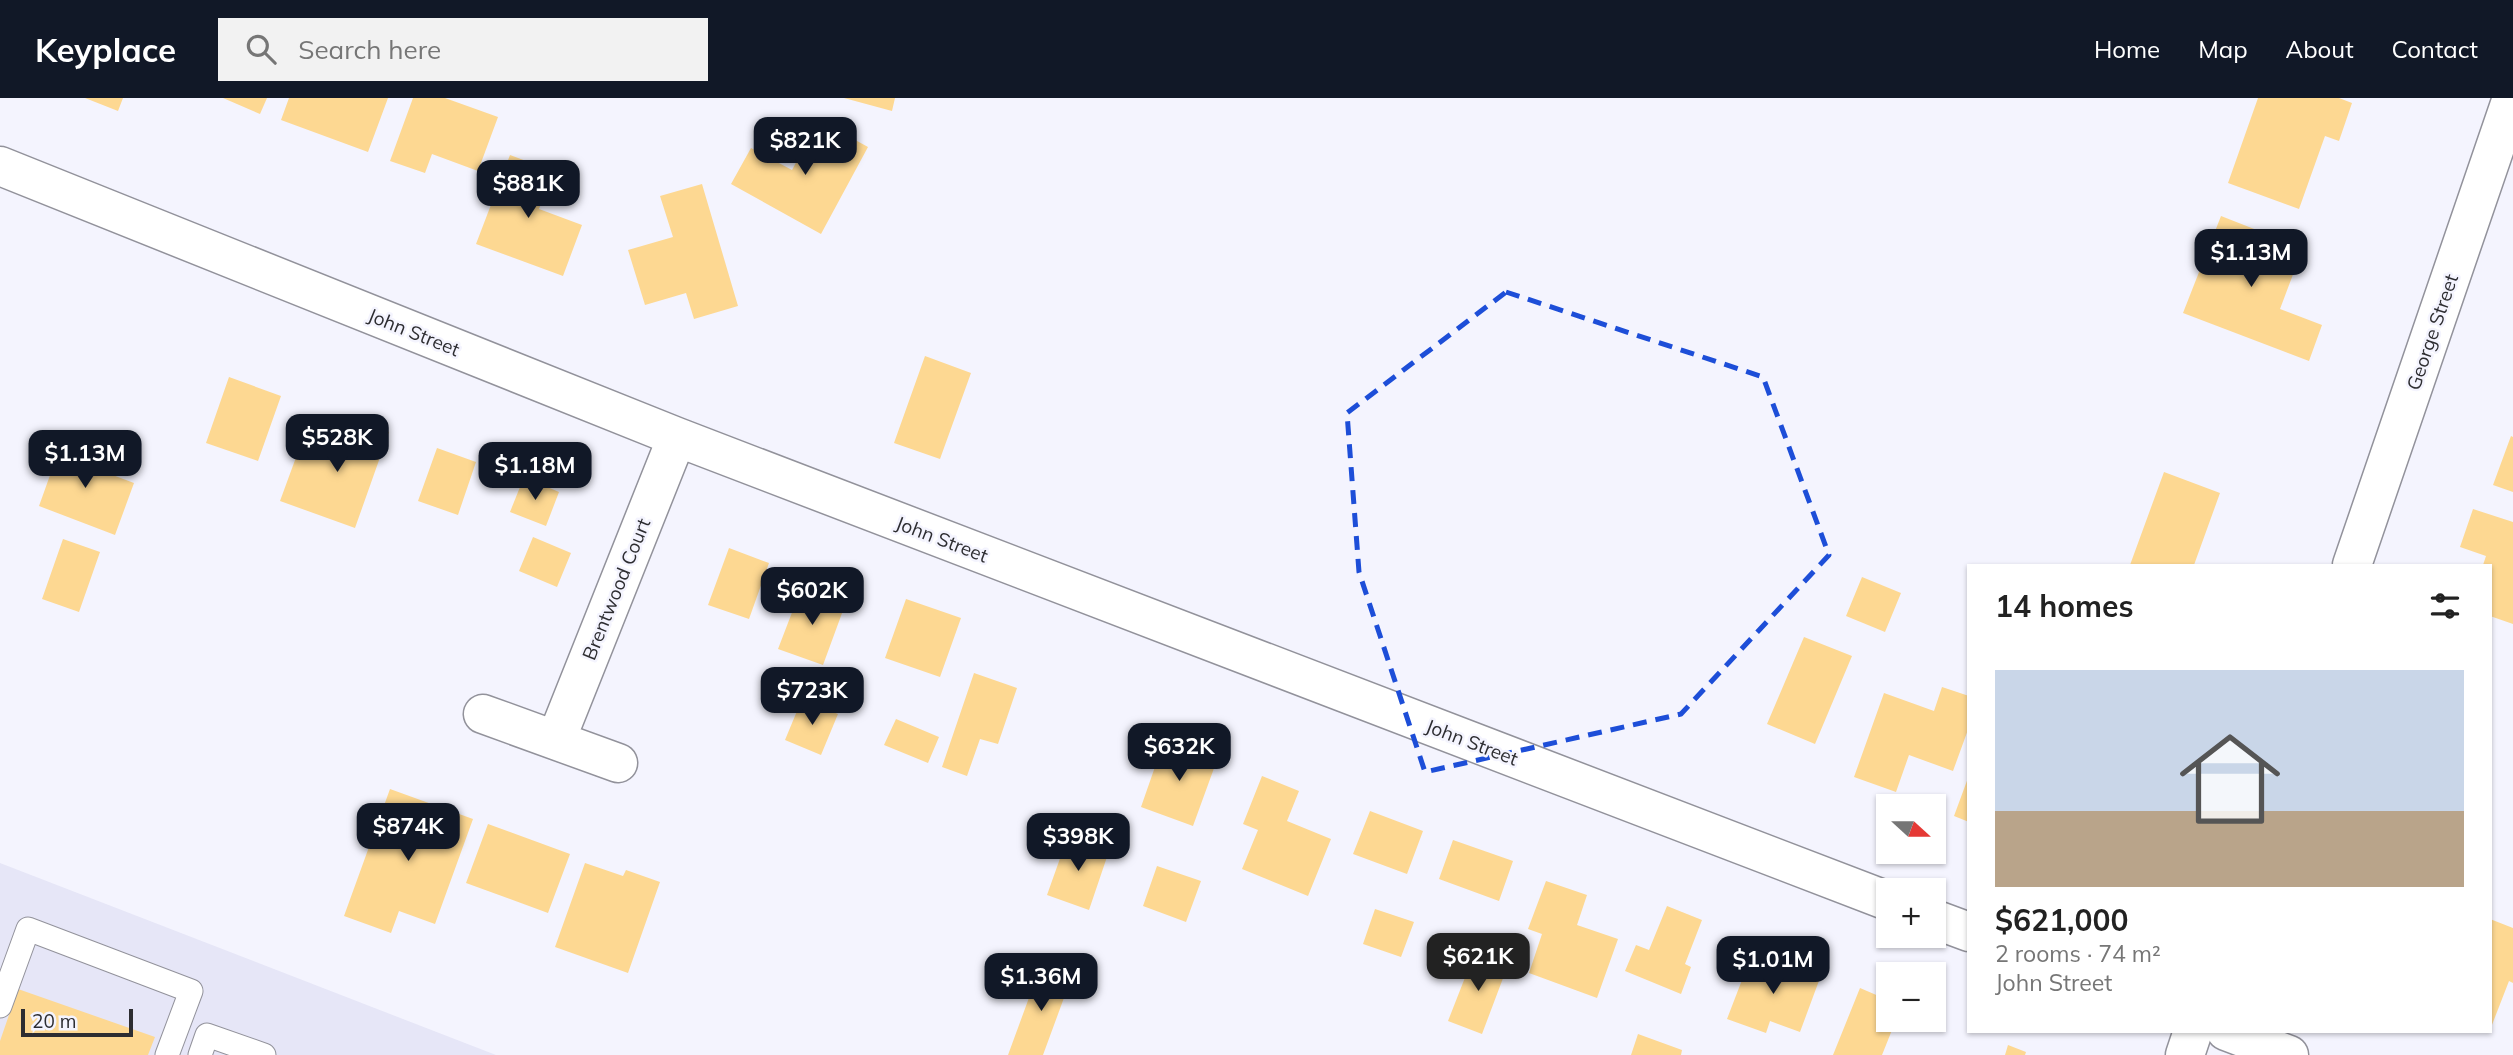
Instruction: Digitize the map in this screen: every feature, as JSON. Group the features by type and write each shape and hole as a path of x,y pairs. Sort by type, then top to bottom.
{"street":[{"name":"George Street","path":"2352,564 2512,98"},
{"name":"John Street","path":"0,166 677,437 1876,896"},
{"name":"Brentwood Court","path":"556,740 677,437"},
{"path":"483,714 618,763"},
{"path":"1946,923 1967,931"},
{"path":"2185,1055 2192,1033"},
{"path":"2231,1033 2289,1055"}],"lane":[{"path":"0,1006 28,929 191,991 167,1055"},
{"path":"200,1055 207,1035 264,1055"}],"highlighted area":[{"path":"1506,292 1763,377 1829,555 1681,714 1425,772 1359,572 1347,413"}],"shaded area":[{"path":"0,863 496,1055 0,1055"}],"building":[{"path":"85,98 123,98 118,111"},
{"path":"223,98 267,98 260,114"},
{"path":"289,98 388,98 368,152 281,120"},
{"path":"413,98 445,98 498,117 478,171 432,154 425,173 390,161"},
{"path":"844,98 895,98 892,111"},
{"path":"2258,98 2339,98 2352,103 2339,141 2325,136 2299,209 2228,183"},
{"path":"819,120 868,147 821,234 731,184 751,148 792,170"},
{"path":"510,155 553,171 539,209 582,225 563,276 476,244"},
{"path":"702,184 738,306 694,319 686,293 645,305 628,250 673,237 660,196"},
{"path":"2221,216 2303,248 2280,309 2322,325 2309,361 2183,313"},
{"path":"925,356 971,373 940,459 894,443"},
{"path":"229,377 281,396 258,461 206,443"},
{"path":"349,417 389,432 355,528 280,501 302,441 335,453"},
{"path":"2511,436 2513,437 2513,492 2493,485"},
{"path":"63,439 92,450 86,465 134,483 115,535 39,506"},
{"path":"437,448 476,462 458,515 418,501"},
{"path":"2164,472 2220,493 2194,564 2130,564"},
{"path":"524,477 559,492 546,526 510,512"},
{"path":"2473,509 2513,522 2513,624 2492,617 2492,564 2483,564 2486,556 2460,547"},
{"path":"533,537 571,553 557,587 519,571"},
{"path":"63,539 100,552 79,612 42,599"},
{"path":"729,548 769,563 749,619 708,605"},
{"path":"1862,577 1901,593 1885,632 1846,616"},
{"path":"801,589 845,605 823,665 778,649"},
{"path":"906,599 961,618 940,677 885,658"},
{"path":"1804,637 1852,656 1815,744 1767,724"},
{"path":"974,673 1017,688 998,744 980,739 967,776 942,767"},
{"path":"1942,687 1967,695 1967,732 1953,771 1909,755 1896,792 1854,777 1884,693 1934,711"},
{"path":"802,699 838,714 821,755 785,740"},
{"path":"896,719 939,737 928,763 884,745"},
{"path":"1164,741 1217,760 1193,826 1141,807"},
{"path":"1262,776 1299,791 1287,821 1331,839 1308,896 1242,869 1258,830 1243,824"},
{"path":"1967,781 1967,821 1954,816"},
{"path":"390,789 473,819 435,924 399,911 391,933 344,916"},
{"path":"1370,811 1423,831 1407,874 1353,854"},
{"path":"488,824 570,854 548,913 466,883"},
{"path":"1068,836 1109,851 1089,910 1047,895"},
{"path":"1453,840 1513,861 1499,901 1439,879"},
{"path":"585,863 623,876 626,870 660,882 628,973 555,947"},
{"path":"1157,866 1201,881 1186,922 1143,906"},
{"path":"1546,881 1587,895 1577,925 1618,939 1597,998 1529,973 1542,934 1528,929"},
{"path":"1667,906 1702,920 1685,964 1691,967 1681,994 1625,971 1636,945 1649,950"},
{"path":"1375,909 1414,922 1401,957 1363,944"},
{"path":"2492,920 2513,928 2513,983 2509,981 2492,1025"},
{"path":"1475,952 1508,965 1482,1034 1448,1021"},
{"path":"1752,954 1820,978 1800,1032 1770,1021 1766,1033 1727,1019"},
{"path":"1041,965 1072,976 1043,1055 1008,1055"},
{"path":"1860,988 1876,995 1876,1032 1891,1032 1882,1055 1833,1055"},
{"path":"18,989 155,1037 148,1055 0,1055 0,1041"},
{"path":"1638,1034 1682,1050 1681,1055 1631,1055"},
{"path":"2008,1045 2026,1052 2025,1055 2005,1055"}]}
